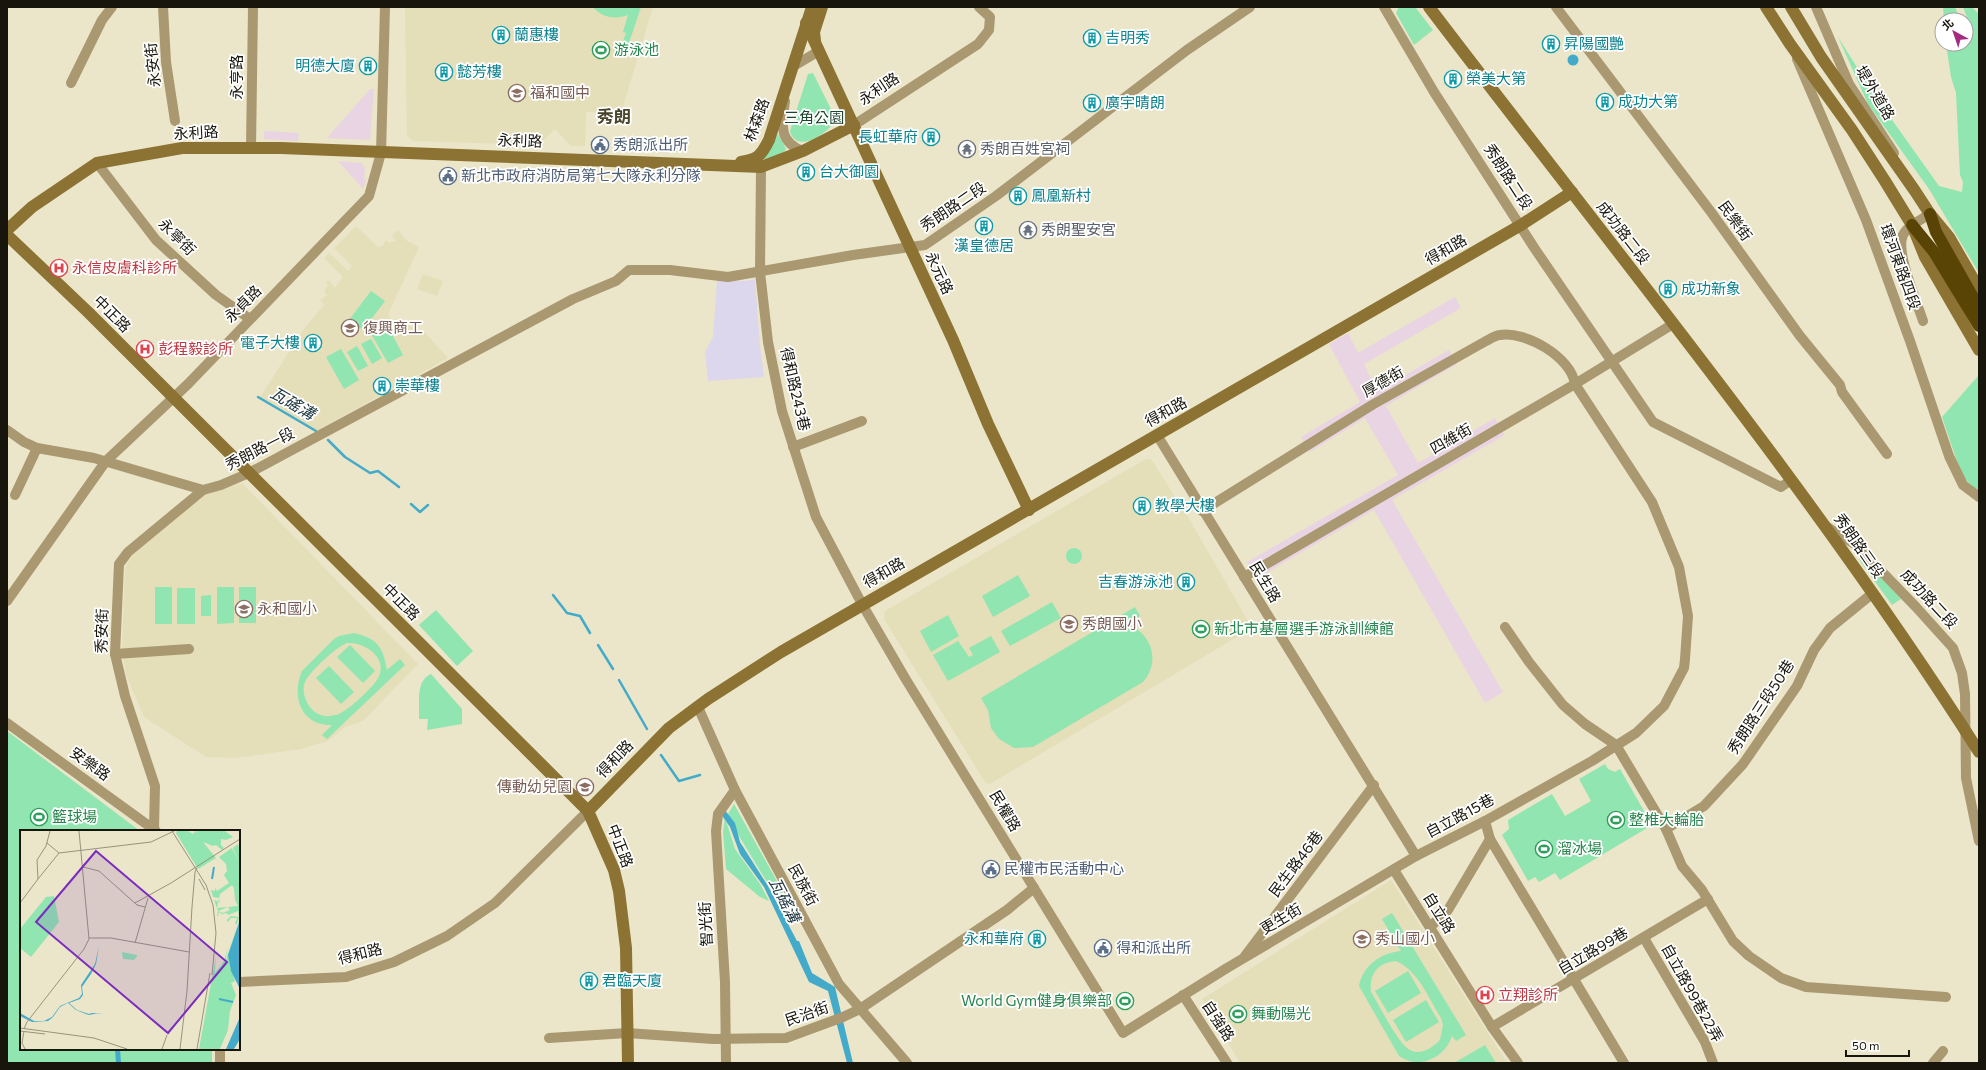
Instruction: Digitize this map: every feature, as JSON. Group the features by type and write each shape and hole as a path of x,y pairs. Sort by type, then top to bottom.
{"highway":[{"path":"1930,214 1936,232 1979,308"},
{"path":"1912,225 1934,252 1979,326"}],"street":[{"path":"71,83 102,20 112,7"},
{"name":"永安街","path":"163,7 166,62 175,120"},
{"name":"永亨路","path":"251,148 253,7"},
{"name":"永貞路","path":"7,601 106,462 173,397 369,196 380,153 385,7"},
{"name":"林森路","path":"721,166 753,160 762,154 769,140 812,7"},
{"path":"817,46 814,32 822,7"},
{"name":"永利路","path":"7,230 32,207 97,163 182,148 251,148 761,167 803,151 854,125 978,44 989,30 990,17 979,7"},
{"name":"秀朗路二段","path":"573,298 616,281 628,270 670,270 728,277 853,255 925,245 996,196 1187,50 1250,7"},
{"name":"秀朗路二段","path":"1384,7 1434,92 1521,225 1535,249 1611,361"},
{"name":"成功路二段","path":"1429,7 1791,480"},
{"name":"民樂街","path":"1556,7 1711,212 1800,336 1840,385 1842,392 1887,454"},
{"name":"環河東路四段","path":"1766,7 1790,44 1852,130 1912,225 1925,257 1979,350"},
{"path":"1791,7 1826,63 1930,214 1979,299"},
{"name":"堤外道路","path":"1816,7 1849,84 1887,139 1915,191"},
{"path":"806,23 817,46"},
{"name":"環河東路四段","path":"1790,44 1866,220 1910,341 1948,456 1963,485 1979,497"},
{"path":"803,151 792,147 788,142 782,124 790,72 817,46"},
{"name":"永元路","path":"817,46 953,340 988,424 1029,510"},
{"name":"永寧街","path":"97,163 156,240 216,295 250,319"},
{"name":"得和路243巷","path":"761,167 760,272 776,387 793,447 816,517 862,604"},
{"name":"得和路","path":"240,982 346,977 394,962 447,936 495,903 669,728 781,652 1521,225 1572,192"},
{"path":"1930,214 1912,225 1979,340"},
{"path":"1930,214 1949,237 1979,288"},
{"name":"環河東路四段","path":"1912,225 1903,235 1900,252 1923,321"},
{"name":"中正路","path":"7,235 173,397 588,811 614,870 619,891 626,948 628,1063"},
{"name":"秀朗路一段","path":"203,490 221,485 249,473 573,298"},
{"name":"四維街","path":"1244,577 1575,384 1672,324"},
{"name":"厚德街","path":"1202,511 1372,406 1486,341 1500,335 1526,338 1552,350 1574,375 1575,384 1652,502 1679,567"},
{"path":"1611,361 1653,422 1781,487 1791,480"},
{"path":"793,447 862,421"},
{"path":"7,430 24,442 37,448 106,462 203,490"},
{"name":"民生路","path":"1157,435 1202,511 1374,785"},
{"path":"15,495 37,448"},
{"name":"秀朗路三段","path":"1791,480 1826,526 1919,659 1979,752"},
{"name":"秀安街","path":"154,830 155,786 125,696 115,654 119,564 128,552 203,490"},
{"name":"成功路二段","path":"1826,526 1856,545 1953,648 1962,673 1966,731"},
{"name":"自立路15巷","path":"1416,856 1518,803 1636,733 1664,706 1684,668 1688,632 1688,616 1679,567"},
{"name":"秀朗路三段50巷","path":"1666,829 1704,806 1743,764 1797,686 1814,650 1830,628 1873,593"},
{"name":"民權路","path":"862,604 1034,888 1124,1033"},
{"path":"1505,627 1546,685 1563,705 1577,718 1616,745 1666,829 1682,866 1702,890 1733,941 1748,956 1781,978 1806,987 1946,997"},
{"path":"115,654 189,649"},
{"name":"民族街","path":"698,707 735,790 839,984 907,1063"},
{"name":"安樂路","path":"7,722 154,830"},
{"path":"1966,731 1966,778 1979,841"},
{"path":"1374,785 1416,856 1394,870"},
{"name":"民生路46巷","path":"1242,960 1374,785"},
{"name":"智光街","path":"726,1063 725,982 716,831 718,814 735,790"},
{"path":"1485,821 1490,839 1624,1063"},
{"path":"1430,927 1448,910 1490,839"},
{"name":"更生街","path":"1124,1033 1183,995 1394,870"},
{"name":"自立路","path":"1394,870 1492,1027 1518,1063"},
{"name":"民治街","path":"549,1038 627,1033 726,1039 786,1038 843,1017 860,1009 1007,910 1034,888"},
{"name":"自立路99巷","path":"1492,1027 1708,899"},
{"name":"自立路99巷22弄","path":"1644,938 1705,1042 1713,1063"},
{"name":"自強路","path":"1183,995 1227,1063"},
{"path":"220,1050 220,1063"},
{"path":"1933,1063 1943,1051"}],"shaded area":[{"name":"福和國中","path":"405,7 653,7 621,113 586,112 585,146 571,146 555,129 539,145 413,141 407,136"},
{"path":"370,89 374,89 370,140 327,138"},
{"path":"264,131 299,133 298,141 264,139"},
{"path":"338,161 362,163 365,169 364,178 366,180 363,189"},
{"name":"復興商工","path":"356,226 378,247 382,246 386,240 389,243 396,241 392,236 398,230 407,241 419,247 388,314 396,329 407,325 420,331 422,334 425,333 448,358 316,431 260,397 306,326 324,305 320,300 327,295 324,291 329,285 326,282 328,280 335,288 343,277 324,258 329,253 348,271 352,266 334,248"},
{"name":"復興商工","path":"423,274 443,281 437,296 417,289"},
{"path":"755,279 764,377 708,381 705,352 713,337 717,280 746,281"},
{"path":"1455,297 1461,308 1364,364 1377,391 1449,350 1457,364 1386,406 1418,463 1495,418 1505,435 1392,500 1503,692 1485,703 1374,510 1256,579 1247,562 1398,475 1365,418 1310,452 1301,437 1360,402 1329,344 1348,333 1358,353"},
{"name":"秀朗國小","path":"1146,459 1151,459 1188,517 1252,628 990,784 985,782 884,619 885,611"},
{"name":"永和國小","path":"242,483 418,664 363,721 345,727 328,741 301,749 235,758 206,757 144,717 126,675 122,650 125,568 133,554 201,496"},
{"name":"秀山國小","path":"1391,880 1507,1063 1240,1063 1202,999"}],"green space":[{"path":"593,7 641,7 629,43 623,41 626,33 623,32 628,15 623,17 609,17 600,13"},
{"path":"1399,7 1415,7 1433,30 1414,45 1396,13"},
{"path":"1943,7 1955,7 1957,12 1943,12"},
{"path":"1963,7 1972,7 1979,14 1979,273 1929,189 1868,104 1838,37 1875,96 1939,186 1962,192 1963,182 1960,175 1956,93 1951,77 1947,52 1974,52 1974,12 1965,12"},
{"name":"三角公園","path":"813,73 831,109 834,122 818,137 804,142 798,141 793,138 790,131 808,74"},
{"path":"778,134 786,149 784,152 766,160 764,159"},
{"path":"371,291 385,301 363,330 349,320"},
{"path":"386,323 403,355 388,363 370,332"},
{"path":"371,339 382,358 372,364 361,344"},
{"path":"357,346 368,366 358,371 347,352"},
{"path":"341,349 359,380 344,389 326,357"},
{"path":"1979,375 1979,490 1977,491 1962,476 1942,417"},
{"path":"1074,548 1080,550 1082,556 1080,562 1074,564 1068,562 1066,556 1068,550"},
{"path":"1862,557 1901,599 1892,605 1860,561 1859,558"},
{"path":"1018,575 1030,596 993,617 982,596"},
{"path":"155,587 172,587 172,624 155,624"},
{"path":"217,587 234,587 234,623 217,624"},
{"path":"239,587 256,587 256,623 239,623"},
{"path":"177,588 195,588 195,624 177,624"},
{"path":"211,595 211,616 201,616 201,596"},
{"path":"1052,602 1061,618 1010,646 1001,631"},
{"path":"1135,607 1140,616 1126,624 1135,628 1148,641 1151,648 1152,657 1152,666 1149,674 1143,682 1033,747 1014,748 999,739 991,728 988,710 981,698"},
{"path":"436,610 473,651 457,666 419,625"},
{"path":"948,615 959,636 931,652 920,631"},
{"path":"354,633 374,641 384,655 387,670 400,659 405,665 327,739 322,735 332,725 321,724 306,715 301,708 298,699 299,681 302,671 334,639 339,636","holes":["347,643 355,643 369,649 378,659 381,666 377,680 346,710 336,715 323,716 309,706 304,691 305,682 318,666 336,649"]},
{"path":"991,636 1000,652 948,681 933,655 958,641 969,657 973,655 969,648"},
{"path":"350,645 375,671 363,683 337,657"},
{"path":"329,666 354,692 341,704 316,678"},
{"path":"431,674 462,709 462,724 427,730 428,719 419,719 420,687 426,677"},
{"path":"7,731 139,830 20,830 20,1050 212,1050 212,1063 7,1063"},
{"path":"1605,764 1608,769 1615,772 1620,769 1652,825 1560,880 1555,873 1539,882 1535,877 1528,881 1502,835 1509,829 1508,820 1552,794 1565,816 1591,801 1579,779"},
{"path":"734,804 783,892 776,897 727,816"},
{"path":"725,818 735,849 760,884 769,901 760,897 726,869 723,832"},
{"path":"1392,913 1466,1035 1456,1041 1452,1036 1449,1044 1444,1050 1430,1060 1415,1062 1399,1056 1359,986 1364,972 1374,961 1387,954 1401,951 1382,919","holes":["1396,961 1404,965 1417,978 1441,1018 1443,1025 1440,1040 1431,1048 1420,1052 1412,1051 1401,1042 1371,992 1373,974 1376,970 1384,964 1390,962"]},
{"path":"1408,971 1421,993 1388,1013 1375,991"},
{"path":"1426,1000 1439,1022 1406,1042 1393,1020"},
{"path":"1485,1045 1496,1063 1454,1063"}],"water":[{"path":"1573,54 1577,56 1579,60 1577,64 1573,66 1569,64 1567,60 1569,56"},
{"path":"724,809 735,823 740,842 768,886 797,941 799,941 812,973 835,987 853,1063 847,1063 828,991 809,982 764,887 740,854 730,827 721,814"},
{"path":"115,1050 120,1050 121,1063 116,1063"}],"waterway":[{"name":"瓦磘溝","path":"258,397 316,431"},
{"name":"瓦磘溝","path":"328,440 345,457 370,473 378,471 399,487"},
{"name":"瓦磘溝","path":"411,504 420,512 428,505"},
{"name":"瓦磘溝","path":"553,595 567,613 580,616 590,633"},
{"name":"瓦磘溝","path":"598,645 613,669"},
{"name":"瓦磘溝","path":"619,680 647,729"},
{"name":"瓦磘溝","path":"661,755 679,781 700,775"}],"place":[{"name":"蘭惠樓","path":"501,35"},
{"name":"吉明秀","path":"1092,38"},
{"name":"昇陽國艷","path":"1551,44"},
{"name":"游泳池","path":"601,50"},
{"name":"明德大廈","path":"368,66"},
{"name":"懿芳樓","path":"444,72"},
{"name":"榮美大第","path":"1453,79"},
{"name":"福和國中","path":"517,93"},
{"name":"成功大第","path":"1605,102"},
{"name":"廣宇晴朗","path":"1092,103"},
{"name":"長虹華府","path":"931,137"},
{"name":"秀朗派出所","path":"600,145"},
{"name":"秀朗百姓宮祠","path":"967,149"},
{"name":"台大御園","path":"806,172"},
{"name":"新北市政府消防局第七大隊永利分隊","path":"448,176"},
{"name":"鳳凰新村","path":"1018,196"},
{"name":"漢皇德居","path":"984,226"},
{"name":"秀朗聖安宮","path":"1028,230"},
{"name":"永信皮膚科診所","path":"59,268"},
{"name":"成功新象","path":"1668,289"},
{"name":"復興商工","path":"350,328"},
{"name":"電子大樓","path":"313,343"},
{"name":"彭程毅診所","path":"145,349"},
{"name":"崇華樓","path":"382,386"},
{"name":"教學大樓","path":"1142,506"},
{"name":"吉春游泳池","path":"1186,582"},
{"name":"永和國小","path":"244,609"},
{"name":"秀朗國小","path":"1069,624"},
{"name":"新北市基層選手游泳訓練館","path":"1201,629"},
{"name":"傳動幼兒園","path":"585,787"},
{"name":"籃球場","path":"39,817"},
{"name":"整椎大輪胎","path":"1616,820"},
{"name":"溜冰場","path":"1544,849"},
{"name":"民權市民活動中心","path":"991,869"},
{"name":"永和華府","path":"1037,939"},
{"name":"秀山國小","path":"1362,939"},
{"name":"得和派出所","path":"1103,948"},
{"name":"君臨天廈","path":"589,981"},
{"name":"立翔診所","path":"1485,995"},
{"name":"World Gym健身俱樂部","path":"1125,1001"},
{"name":"舞動陽光","path":"1238,1014"}],"district":[{"name":"秀朗","path":"614,117"}]}
